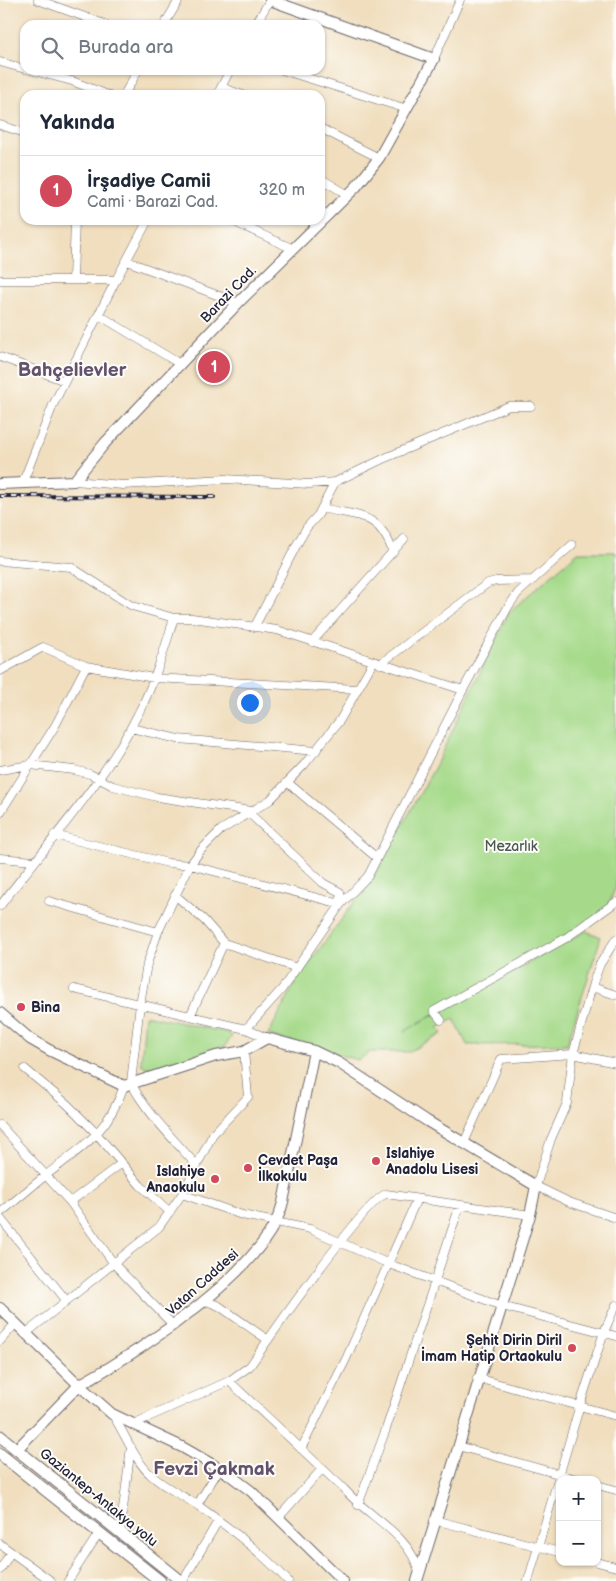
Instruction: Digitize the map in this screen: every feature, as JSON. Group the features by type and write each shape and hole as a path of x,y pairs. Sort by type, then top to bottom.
{"main road":[{"name":"Gaziantep-Antakya yolu","path":"0,1436 182,1581"},
{"name":"Gaziantep-Antakya yolu","path":"2,1459 157,1580"}],"street":[{"path":"38,0 93,20"},
{"path":"167,20 179,0"},
{"path":"258,20 270,0 434,59 460,0"},
{"name":"Barazi Cad.","path":"325,216 348,195 379,158 434,59"},
{"path":"0,62 20,68"},
{"path":"49,75 95,90"},
{"path":"127,90 135,75"},
{"path":"220,90 227,75"},
{"path":"298,75 407,109"},
{"path":"221,87 229,90"},
{"path":"0,125 20,131"},
{"path":"325,131 379,158"},
{"path":"325,181 348,195"},
{"path":"73,280 75,225"},
{"path":"23,482 65,381 145,225"},
{"path":"241,225 291,248"},
{"name":"Barazi Cad.","path":"74,481 105,443 238,302 316,225"},
{"path":"127,261 238,302"},
{"path":"0,280 116,280"},
{"path":"99,315 180,364"},
{"path":"0,357 65,381"},
{"path":"0,484 74,481 123,485 225,479 309,484 336,482 385,458 509,406 531,406"},
{"path":"255,626 296,546 322,508 336,482"},
{"path":"322,508 376,523 387,535 392,552"},
{"path":"312,642 404,539"},
{"path":"246,1029 297,968 341,904 368,876 463,690 508,607 518,594 572,545"},
{"path":"0,561 70,567 80,571 126,604 174,618 255,626 290,633 312,642 463,690"},
{"path":"0,1213 46,1175 83,1148 112,1113 128,1084 147,964 158,932 175,895 190,865 201,850 221,830 270,800 316,752 340,720 357,689 376,663 488,583 496,580 533,580"},
{"path":"0,906 98,778 130,728 154,678 174,618"},
{"path":"0,671 43,647 86,666 154,678 357,689"},
{"path":"0,813 55,726 86,666"},
{"path":"130,728 178,739 316,752"},
{"path":"0,770 30,765 74,770 98,778 113,786 156,797 231,806 250,812 323,883 340,892 341,904"},
{"path":"287,782 377,858"},
{"path":"54,836 168,863 190,865 341,904"},
{"path":"0,858 34,861"},
{"path":"175,895 204,920 224,943 297,968"},
{"path":"49,901 158,932"},
{"path":"441,1020 434,1011 566,938 616,902"},
{"path":"418,1576 530,1214 536,1186 567,1103 573,1054 592,987 600,964 616,939"},
{"path":"190,1016 224,943"},
{"path":"592,987 616,995"},
{"path":"74,989 246,1029 267,1038 314,1052 339,1063 464,1143 536,1186 569,1202 616,1218"},
{"path":"0,1013 30,1039 128,1084 197,1166"},
{"path":"128,1084 216,1056 244,1051 267,1038"},
{"path":"25,1334 159,1227 182,1194 214,1134 248,1097 244,1051"},
{"name":"Vatan Caddesi","path":"17,1449 79,1385 174,1326 266,1240 277,1222 314,1052"},
{"path":"464,1143 501,1059 573,1054 616,1063"},
{"path":"25,1069 67,1104 96,1133 140,1185 170,1212"},
{"path":"0,1125 70,1202 114,1264 174,1326"},
{"path":"70,1202 122,1163"},
{"path":"182,1194 242,1215 310,1229 389,1264 502,1306 616,1336"},
{"path":"134,1424 229,1381 250,1366 341,1242 374,1201 382,1195 418,1198 530,1214"},
{"path":"301,1449 389,1264 418,1198"},
{"path":"358,1505 386,1429 460,1205"},
{"path":"0,1218 66,1300"},
{"path":"204,1300 219,1306 268,1340"},
{"path":"528,1581 580,1405 604,1332 616,1305"},
{"path":"0,1308 25,1334 112,1414 220,1468 251,1491 342,1581"},
{"path":"0,1341 15,1324"},
{"path":"478,1378 616,1416"},
{"path":"229,1381 358,1505 410,1547 418,1576"},
{"path":"112,1414 131,1447 151,1475 218,1520 275,1567 288,1581"},
{"path":"458,1446 567,1476"},
{"path":"120,1532 131,1447"},
{"path":"196,1505 220,1468"},
{"path":"279,1517 322,1469"},
{"path":"601,1486 616,1490"},
{"path":"182,1581 218,1520"},
{"path":"434,1520 556,1551"},
{"path":"68,1581 99,1533"},
{"path":"0,1544 51,1581"},
{"path":"0,1570 11,1552"},
{"path":"601,1563 616,1567"}],"green space":[{"name":"Mezarlık","path":"578,552 616,552 616,886 606,912 405,1031 586,931 601,937 567,1044 467,1045 454,1019 438,1028 442,1034 408,1052 370,1052 358,1060 268,1035 298,978 376,873 436,765 509,612"},
{"path":"145,1015 229,1033 232,1036 225,1046 150,1069 141,1064"}],"railway":[{"path":"0,496 214,497"}],"place":[{"name":"İrşadiye Camii","path":"214,367"},
{"name":"Bina","path":"21,1007"},
{"name":"Islahiye Anadolu Lisesi","path":"376,1161"},
{"name":"Cevdet Paşa İlkokulu","path":"248,1168"},
{"name":"Islahiye Anaokulu","path":"215,1179"},
{"name":"Şehit Dirin Diril İmam Hatip Ortaokulu","path":"572,1348"}],"district":[{"name":"Bahçelievler","path":"72,369"},
{"name":"Fevzi Çakmak","path":"214,1468"}]}
